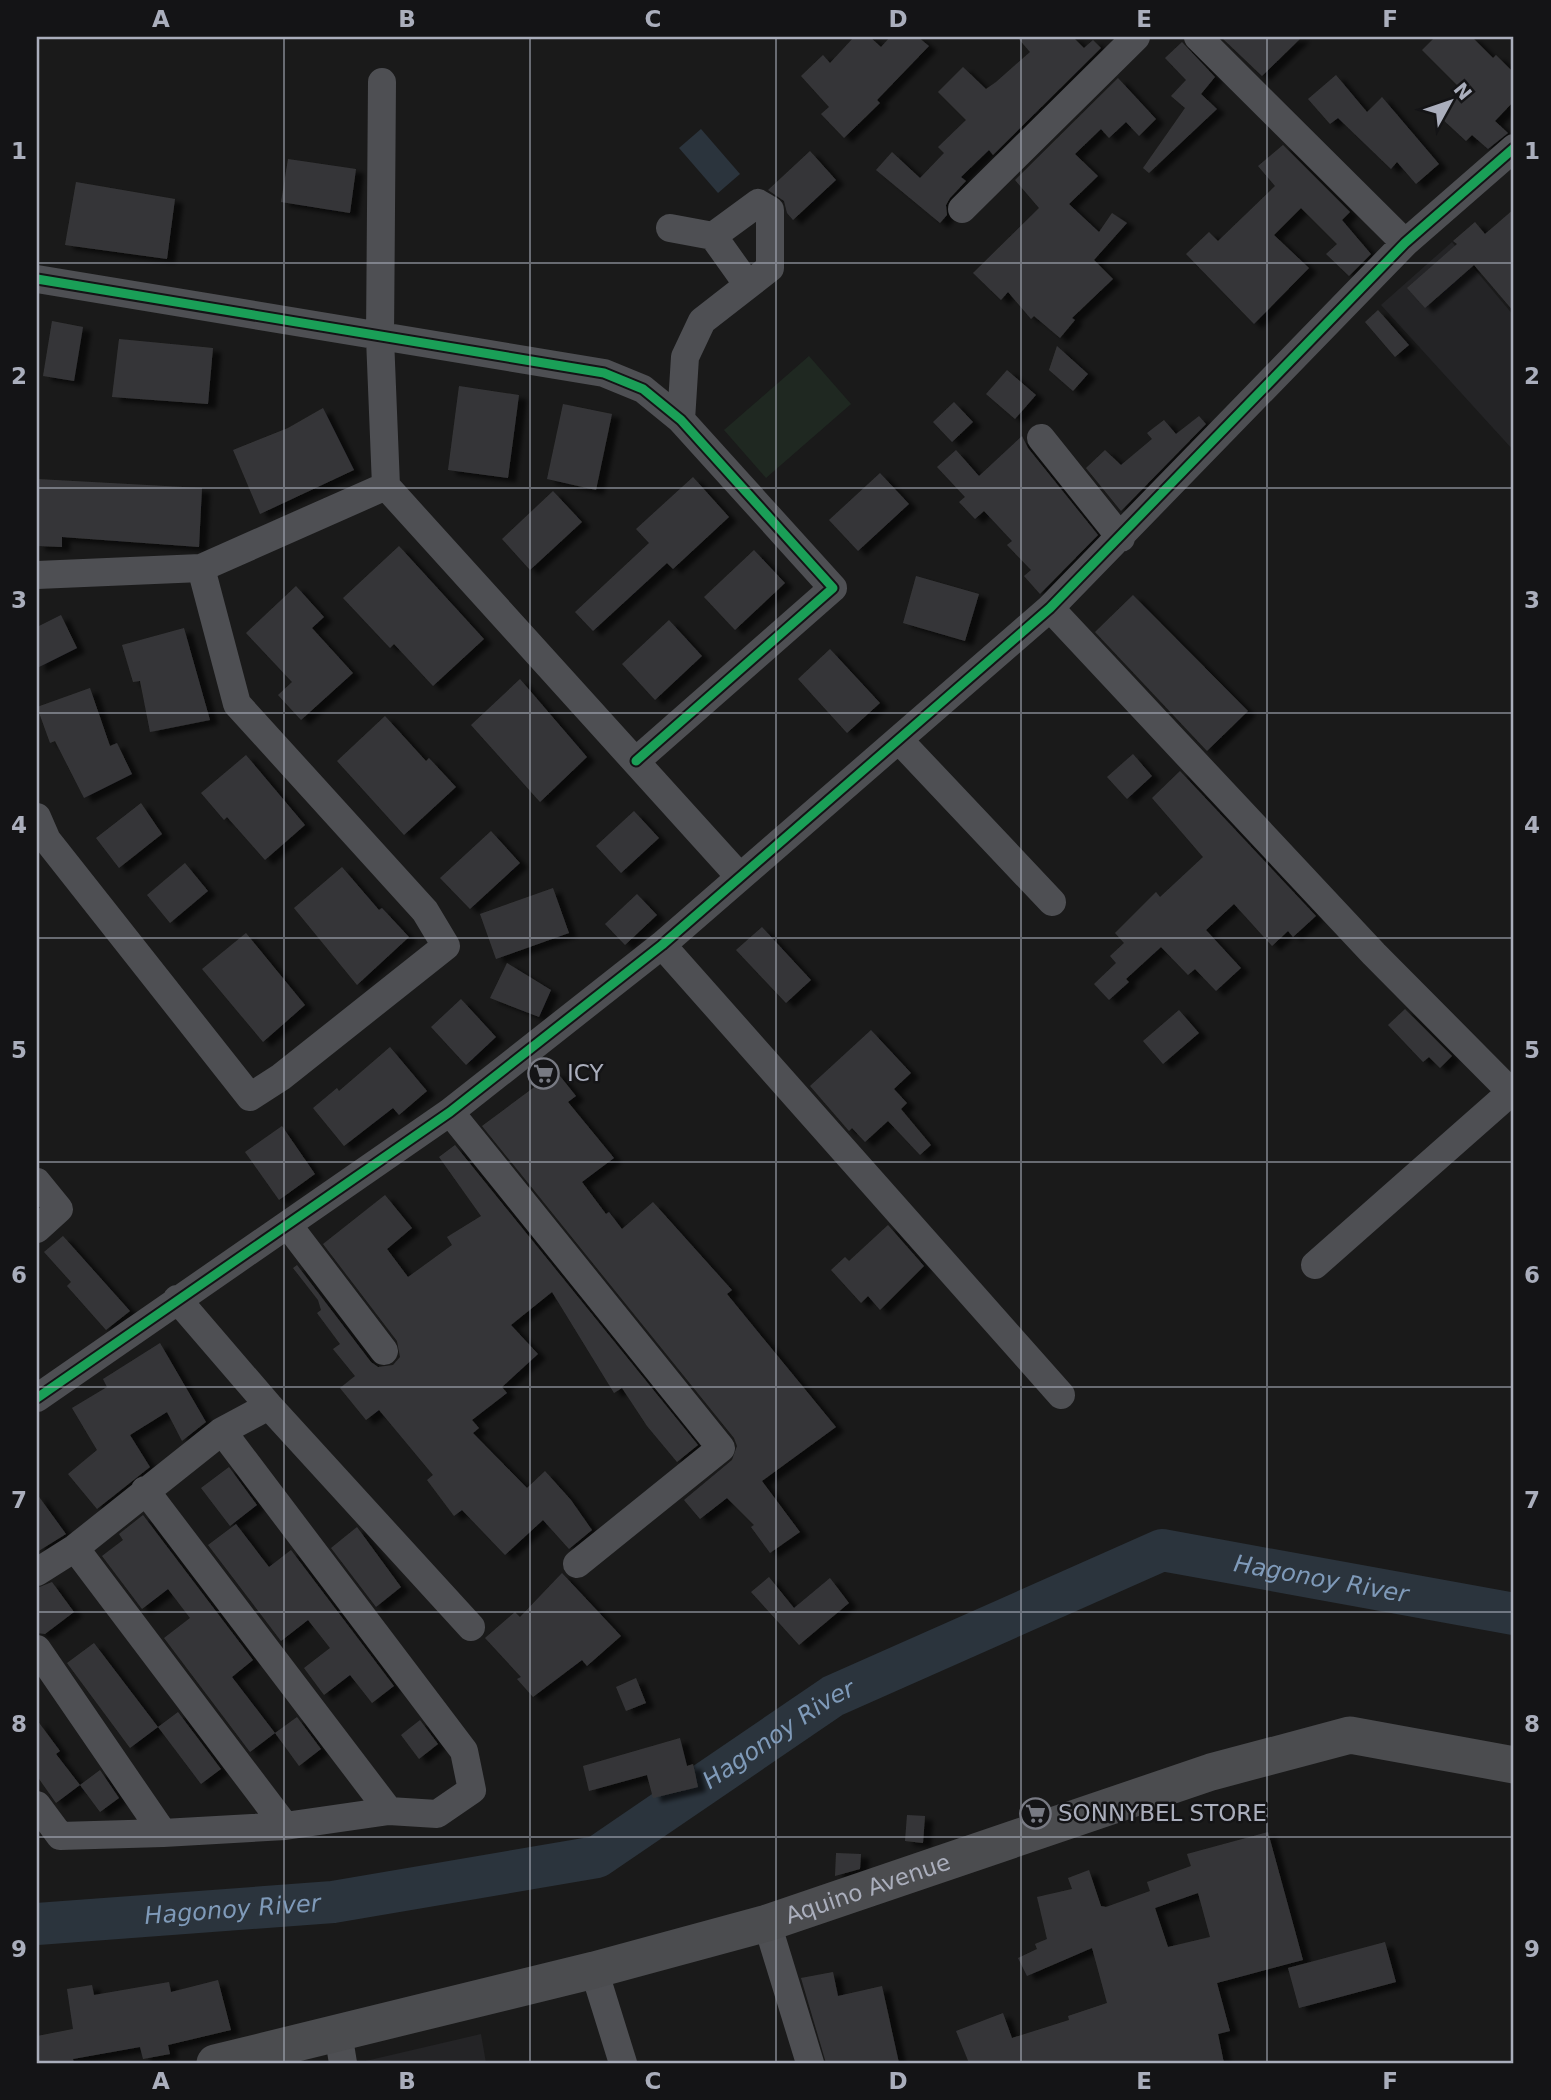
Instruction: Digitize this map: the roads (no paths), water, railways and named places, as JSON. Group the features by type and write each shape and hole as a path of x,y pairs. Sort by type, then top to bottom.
{"main road":[{"name":"Aquino Avenue","path":"215,2063 341,2048 594,1970 767,1923 1211,1772 1350,1735 1514,1765"}],"street":[{"path":"962,209 1136,37"},
{"path":"1198,37 1405,243"},
{"path":"382,82 380,338 386,486 740,877"},
{"path":"37,1398 450,1112 662,945 1050,608 1405,243 1514,148"},
{"path":"681,420 685,356 702,321 771,268 770,210 758,203 713,236"},
{"path":"670,228 713,236 748,285"},
{"path":"37,279 380,338 604,373 643,389 681,420 833,587 636,761"},
{"path":"1041,438 1121,538"},
{"path":"37,575 201,568 386,486"},
{"path":"37,817 47,840 250,1097 281,1077 446,946 425,911 237,704 201,568"},
{"path":"1050,608 1374,954 1511,1092 1315,1265"},
{"path":"899,740 1052,902"},
{"path":"662,945 1061,1395"},
{"path":"450,1112 721,1448 577,1564"},
{"path":"37,1182 59,1209 37,1228"},
{"path":"288,1225 384,1351"},
{"path":"177,1299 270,1406 471,1627"},
{"path":"37,1572 75,1548 222,1431 270,1406"},
{"path":"37,1805 60,1836 285,1826 389,1811 437,1815 472,1790 464,1751 222,1431"},
{"path":"145,1490 389,1811"},
{"path":"75,1548 285,1826"},
{"path":"37,1649 163,1832"},
{"path":"767,1923 810,2063"},
{"path":"594,1970 624,2063"}],"waterway":[{"name":"Hagonoy River","path":"37,1924 333,1902 597,1857 833,1696 1162,1550 1514,1614"}],"place":[{"name":"ICY","path":"544,1073"},
{"name":"SONNYBEL STORE","path":"1035,1813"}]}
